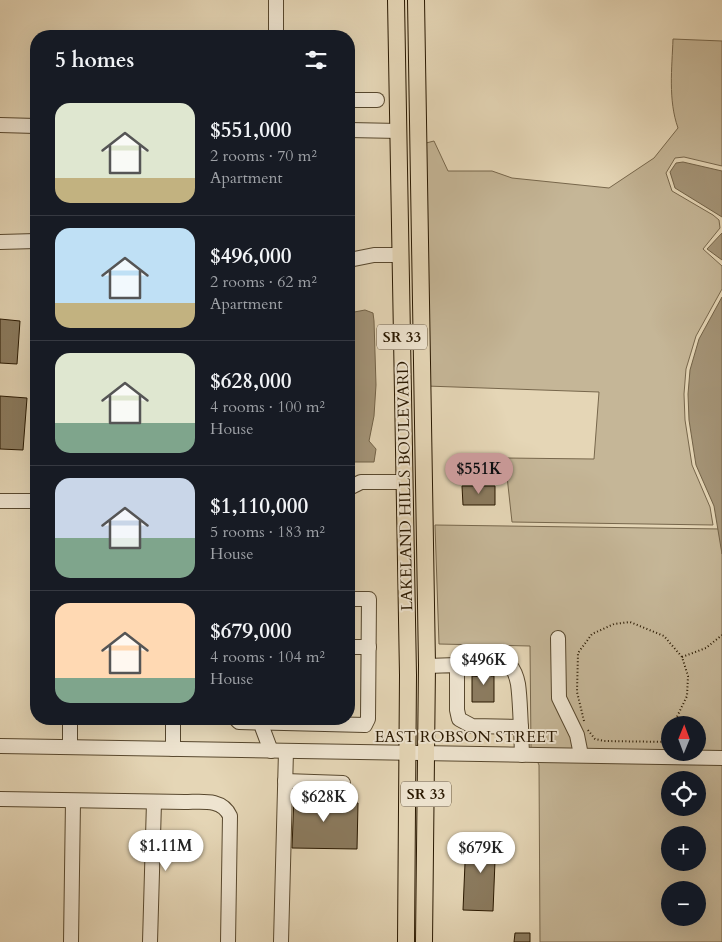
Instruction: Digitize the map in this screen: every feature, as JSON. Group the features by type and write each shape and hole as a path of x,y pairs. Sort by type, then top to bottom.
{"main road":[{"name":"LAKELAND HILLS BOULEVARD","path":"396,0 408,754 406,942"},
{"name":"LAKELAND HILLS BOULEVARD","path":"416,0 427,666 424,942"},
{"path":"401,255 410,264 413,280 414,386 422,414"}],"street":[{"path":"276,0 276,30"},
{"path":"355,100 377,100"},
{"path":"0,124 30,126"},
{"path":"355,130 399,131"},
{"path":"0,242 30,241"},
{"path":"355,259 374,255 401,255"},
{"path":"355,485 362,482 405,482"},
{"path":"0,501 30,501"},
{"path":"355,598 369,599 368,719 365,725 355,724"},
{"path":"558,638 559,698 577,735 581,755"},
{"path":"355,647 369,647"},
{"path":"427,666 457,665 467,655 481,651 494,652 508,664 518,682 522,755"},
{"path":"457,665 457,710 463,723 472,726 521,727"},
{"path":"70,725 70,747"},
{"path":"173,725 173,749"},
{"path":"261,725 271,751"},
{"name":"EAST ROBSON STREET","path":"0,746 722,758"},
{"path":"281,942 286,751"},
{"path":"285,781 343,782"},
{"path":"0,799 215,802 227,811 230,816 228,942"},
{"path":"71,942 74,801"},
{"path":"150,942 154,802"}],"path":[{"path":"661,742 595,739 590,733 580,709 577,660 581,648 592,634 614,624 630,622 664,636 682,657 688,676 687,696 677,716"},
{"path":"682,657 706,648 722,635"}],"shaded area":[{"path":"673,39 722,41 722,166 684,157 675,158 666,173 672,191 719,220 720,228 703,249 722,266 722,289 696,336 686,369 684,394 685,420 692,465 710,507 713,525 512,522 505,458 594,459 599,392 426,386 422,144 434,141 448,171 492,171 512,178 609,188 654,158 678,128 672,95"},
{"path":"683,162 722,171 722,217 675,188 670,172 676,163"},
{"path":"722,233 722,260 707,249"},
{"path":"722,297 722,554 714,506 696,465 689,420 688,394 690,370 699,339"},
{"path":"365,310 373,313 376,385 374,416 369,441 376,449 374,462 355,462 355,312"},
{"path":"435,525 722,529 722,942 540,942 539,765 531,748 530,646 439,644"}],"building":[{"path":"0,319 20,321 17,364 0,363"},
{"path":"0,396 27,398 23,450 0,449"},
{"path":"462,486 495,486 495,505 463,505"},
{"path":"482,665 491,665 491,676 494,676 494,702 472,702 472,676 482,677"},
{"path":"294,795 329,795 328,802 358,803 357,849 292,848"},
{"path":"470,836 499,837 499,861 495,861 493,911 463,910 465,863 469,863"},
{"path":"515,933 530,933 530,942 514,942"}]}
